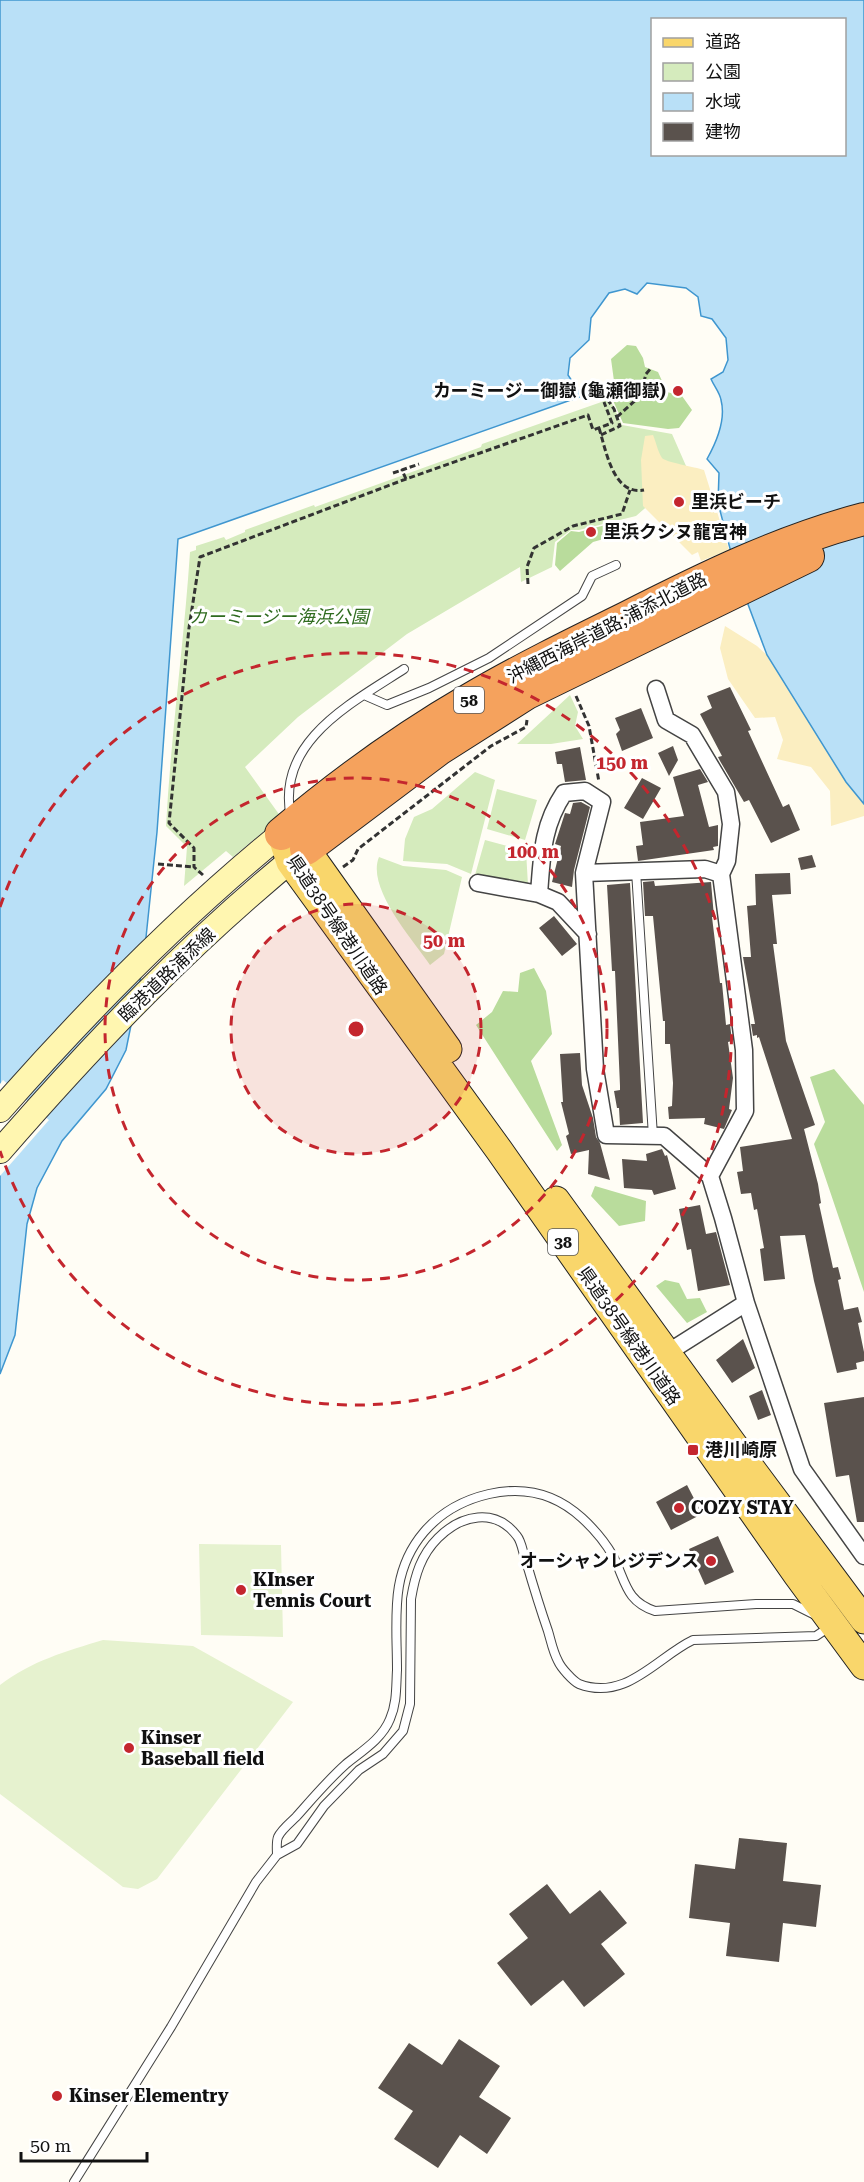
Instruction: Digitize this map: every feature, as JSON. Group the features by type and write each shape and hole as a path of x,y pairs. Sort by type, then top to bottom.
{"highway":[{"name":"沖縄西海岸道路;浦添北道路","path":"292,842 482,720 679,604 748,558 864,519"},
{"name":"沖縄西海岸道路;浦添北道路","path":"679,604 793,563 864,533"}],"main road":[{"name":"県道38号線港川道路","path":"292,842 864,1620"},
{"name":"県道38号線港川道路","path":"292,842 499,1150 797,1575 864,1666"}],"street":[{"path":"656,689 666,720 692,735 726,792 731,824 727,861 721,874 744,1050 744,1111 710,1176"},
{"path":"539,894 543,842 553,809 564,793 585,791 602,802 584,873 595,1069 606,1135 664,1136 710,1176 746,1303 802,1469 864,1556"},
{"name":"臨港道路浦添線","path":"0,1110 73,1027 237,870 292,842"},
{"name":"臨港道路浦添線","path":"0,1150 150,988 292,842"},
{"path":"584,873 705,869 721,874"},
{"path":"478,883 539,894 558,902 588,934"},
{"path":"667,1353 746,1303"},
{"path":"833,1625 864,1628"}],"lane":[{"path":"364,695 387,705 429,688 489,658 582,596 592,576 616,565"},
{"path":"292,842 287,794 291,772 318,730 364,695 404,669"},
{"path":"636,871 653,1136"},
{"path":"74,2182 171,2027 256,1882 277,1855 297,1844 324,1806 359,1770 382,1754 403,1731 410,1704 411,1599 416,1573 421,1560 445,1531 467,1519 480,1516 494,1518 518,1537 558,1663 578,1683 599,1687 625,1684 654,1668 681,1646 693,1640 816,1636 833,1625 793,1604 756,1604 655,1611 641,1606 630,1594 622,1581 613,1557 600,1536 569,1507 551,1497 522,1490 501,1491 468,1499 450,1508 431,1523 412,1546 399,1577 396,1702 385,1729 313,1797 278,1837 277,1855"}],"path":[{"path":"617,417 640,396 646,375 651,368"},
{"path":"601,435 621,426 604,394"},
{"path":"194,867 194,848 169,823 189,628 200,557 406,479 588,415 593,429 599,428 612,423 604,402"},
{"path":"599,428 611,466 623,486 630,490 644,490"},
{"path":"393,473 419,464"},
{"path":"402,470 406,479"},
{"path":"528,584 527,567 534,548 573,526 622,514 630,490"},
{"path":"576,696 590,726 602,802"},
{"path":"335,874 353,860 358,849 492,746 526,727 528,718"},
{"path":"158,864 194,867 206,878"}],"green space":[{"path":"627,345 636,346 645,367 658,372 667,392 682,396 692,410 679,428 668,429 623,423 611,396 614,381 611,359"},
{"name":"カーミージー海浜公園","path":"610,399 622,425 672,434 690,475 667,489 636,516 571,530 555,542 552,567 521,582 520,567 407,634 298,717 245,767 281,817 233,857 226,851 184,886 187,847 166,826 190,552 196,550 196,546 224,537 226,540 245,530 314,505 315,507"},
{"path":"613,523 639,529 593,542 560,571 555,565 557,543 571,531 579,532"},
{"path":"570,695 578,712 575,726 583,739 551,744 517,744"},
{"path":"475,772 495,780 471,874 447,864 403,861 405,839 414,817 432,809"},
{"path":"497,789 537,800 525,840 487,829"},
{"path":"485,840 526,851 528,885 475,875"},
{"path":"379,857 403,866 446,870 462,877 444,954 430,965 385,898 377,870"},
{"path":"534,968 546,991 552,1034 531,1061 562,1145 557,1151 476,1025 492,1012 503,991 518,992 520,973"},
{"path":"834,1069 864,1105 864,1292 814,1144 825,1122 810,1077"},
{"path":"595,1186 646,1201 645,1221 619,1226 591,1196"},
{"path":"665,1280 679,1283 687,1299 700,1298 707,1312 687,1323 656,1286"},
{"name":"KInser Tennis Court","path":"199,1544 281,1545 283,1637 201,1635"},
{"name":"Kinser Baseball field","path":"103,1640 193,1646 293,1702 157,1879 138,1889 123,1887 0,1794 0,1685 37,1663"}],"sand":[{"name":"里浜ビーチ","path":"653,435 664,460 704,470 729,550 701,561 698,552 692,555 643,506 641,460 645,436"},
{"path":"725,626 757,646 782,669 864,781 864,816 831,826 830,791 811,767 777,759 783,740 775,717 755,718 728,679 720,648"}],"water":[{"path":"0,0 864,0 864,804 846,782 767,655 737,575 718,503 719,473 707,459 717,438 722,415 720,397 711,379 723,372 728,360 726,338 712,319 701,316 698,297 686,288 647,283 637,294 625,289 609,293 591,318 589,340 570,358 568,375 582,396 178,539 157,832 143,966 126,1050 106,1089 62,1141 37,1188 27,1224 15,1335 0,1374"}],"pier":[{"path":"3,1080 49,1120 0,1176 0,1084"}],"building":[{"path":"730,687 751,730 748,731 783,807 789,804 800,830 771,843 749,800 744,802 720,761 718,757 722,756 700,714 712,708 707,696"},
{"path":"641,708 653,738 622,751 616,734 620,730 615,718"},
{"path":"673,746 678,760 669,776 658,753"},
{"path":"580,747 586,780 565,782 562,764 557,764 555,752"},
{"path":"700,769 708,782 698,785 709,827 718,825 718,846 713,847 714,850 638,861 636,846 643,845 640,822 684,816 673,777"},
{"path":"642,778 661,788 643,819 624,808"},
{"path":"581,802 590,807 572,887 552,882 561,846 555,844 565,813 570,814 573,803"},
{"path":"812,855 816,867 801,870 798,858"},
{"path":"790,873 791,894 772,895 777,944 773,944 786,1041 815,1125 804,1129 818,1184 821,1203 819,1204 833,1268 838,1267 841,1279 838,1280 844,1310 858,1307 862,1322 858,1323 864,1361 856,1363 857,1369 837,1373 805,1235 780,1236 785,1279 764,1281 760,1249 764,1248 757,1209 754,1210 751,1193 741,1194 737,1172 743,1171 740,1147 792,1139 759,1037 753,1036 751,1024 755,1024 743,957 751,957 747,906 756,905 755,874"},
{"path":"654,881 655,886 711,882 714,917 712,917 720,983 722,983 726,1025 730,1024 732,1041 728,1042 733,1078 729,1109 732,1110 724,1129 704,1124 705,1118 669,1119 668,1107 672,1106 673,1083 670,1044 665,1044 665,1021 663,1021 653,916 645,916 643,882"},
{"path":"630,883 643,1123 620,1125 619,1108 617,1108 614,1091 620,1090 620,1086 615,971 612,971 607,885"},
{"path":"554,916 577,944 562,956 539,928"},
{"path":"580,1053 582,1085 610,1180 588,1174 589,1150 571,1154 566,1136 569,1134 561,1102 563,1102 560,1054"},
{"path":"662,1149 665,1156 667,1155 676,1189 654,1195 652,1190 624,1188 622,1159 647,1161 646,1154"},
{"path":"700,1205 706,1234 716,1232 730,1285 698,1291 691,1249 687,1250 679,1209"},
{"path":"743,1339 755,1368 732,1383 716,1360"},
{"path":"762,1390 771,1415 758,1420 749,1396"},
{"path":"864,1397 864,1522 857,1522 849,1475 836,1477 824,1403"},
{"name":"COZY STAY","path":"687,1485 702,1514 671,1530 656,1502"},
{"name":"オーシャンレジデンス","path":"718,1536 734,1572 705,1585 689,1549"},
{"path":"739,1838 787,1843 783,1881 821,1885 816,1927 783,1923 779,1962 726,1956 730,1923 689,1918 695,1864 735,1869"},
{"path":"547,1884 570,1914 600,1890 627,1923 601,1944 625,1974 584,2007 563,1980 531,2006 497,1963 528,1938 509,1914"},
{"path":"459,2039 500,2066 479,2097 511,2118 487,2154 460,2135 438,2168 394,2139 413,2111 378,2088 409,2043 442,2065"}],"place":[{"name":"カーミージー御嶽 (龜瀬御嶽)","path":"678,391"},
{"name":"里浜ビーチ","path":"679,502"},
{"name":"里浜クシヌ龍宮神","path":"591,532"},
{"name":"港川崎原","path":"693,1450"},
{"name":"COZY STAY","path":"679,1508"},
{"name":"オーシャンレジデンス","path":"711,1561"},
{"name":"KInser Tennis Court","path":"241,1590"},
{"name":"Kinser Baseball field","path":"129,1748"},
{"name":"Kinser Elementry","path":"57,2096"}]}
